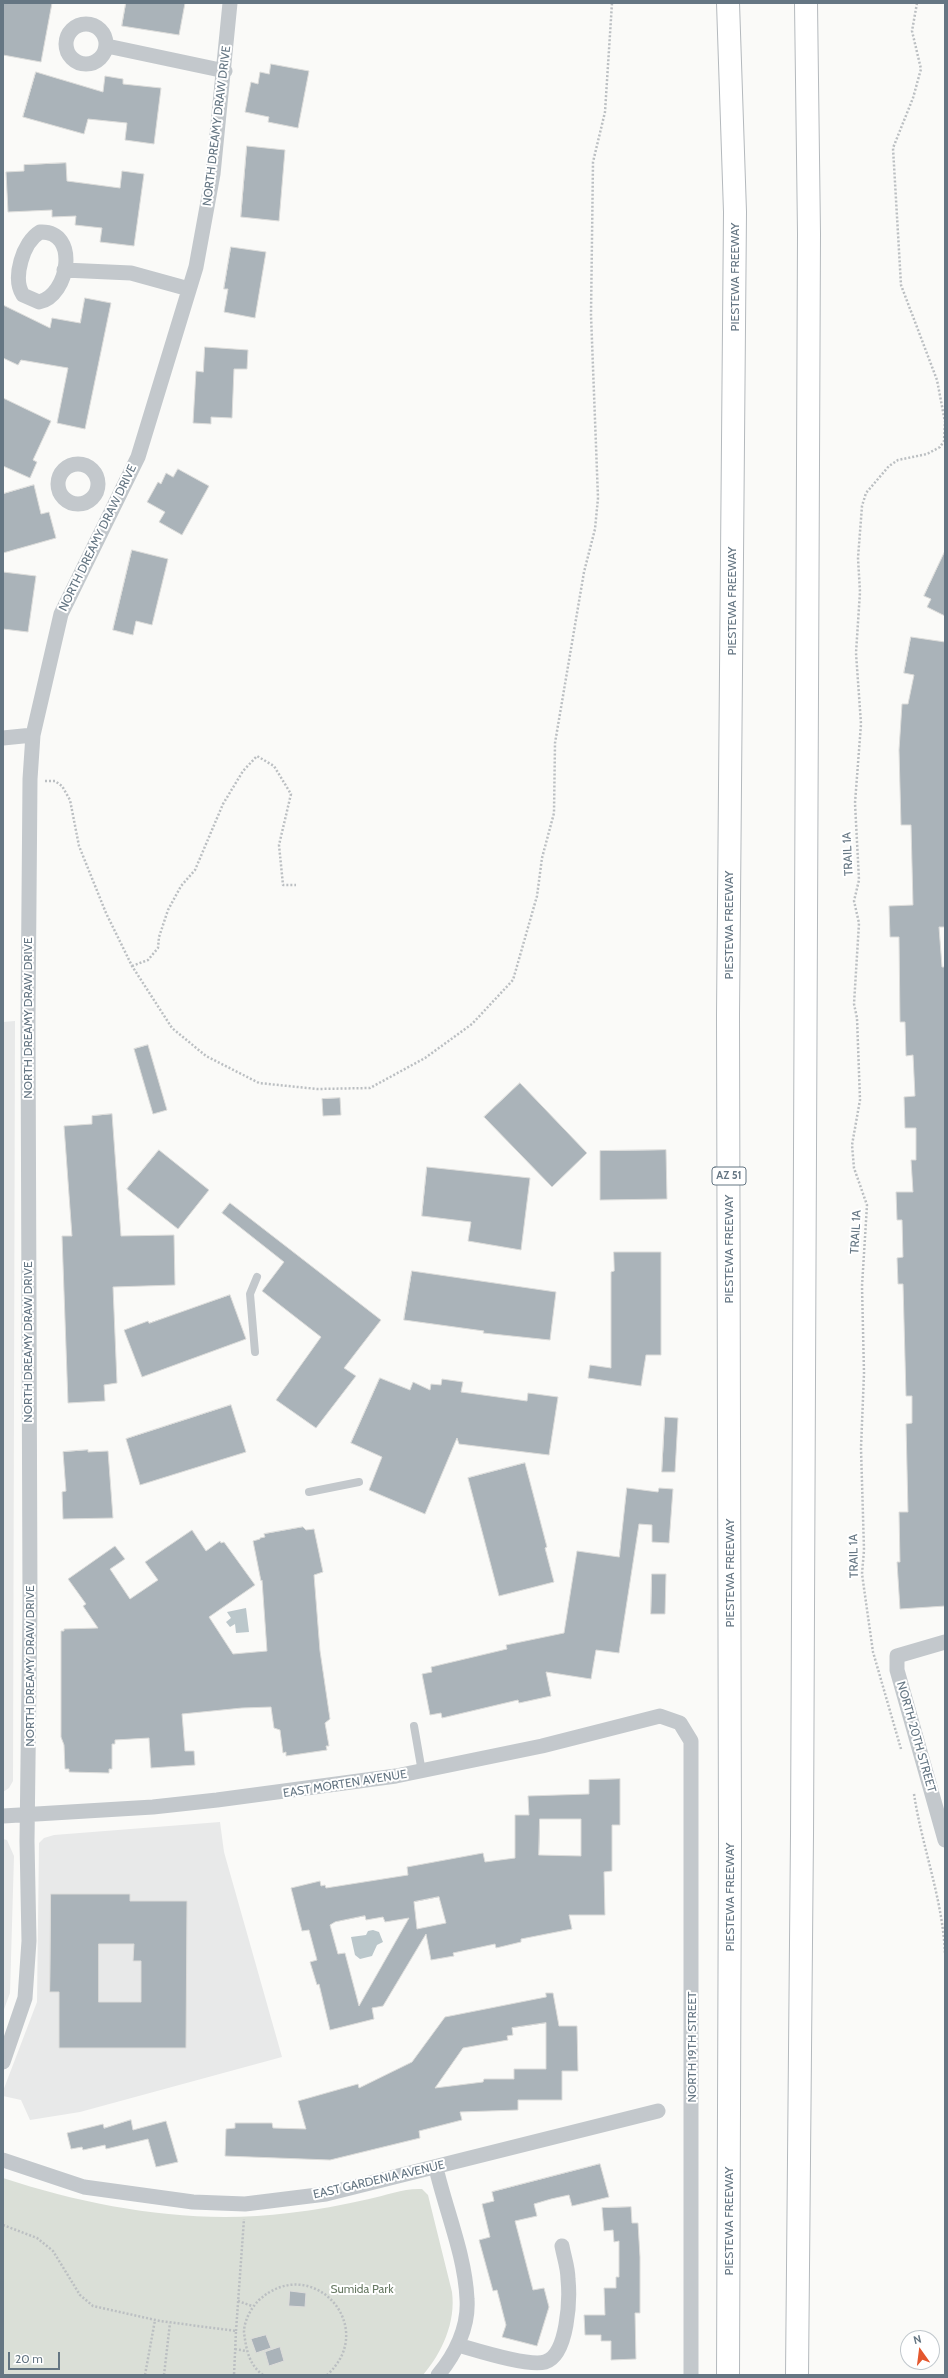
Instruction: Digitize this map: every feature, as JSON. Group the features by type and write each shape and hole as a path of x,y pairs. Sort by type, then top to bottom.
{"highway":[{"name":"PIESTEWA FREEWAY","path":"728,3 735,212 728,1015 730,1840 728,2375"},
{"path":"797,2375 802,1834 810,234 806,3"},
{"path":"797,2330 811,2375"},
{"path":"724,2375 728,2349"}],"street":[{"name":"NORTH DREAMY DRAW DRIVE","path":"3,2062 25,1998 30,1942 28,1815 30,1613 28,1020 30,779 33,735 61,614 138,457 196,267 213,174 225,71 230,3"},
{"path":"107,46 225,71"},
{"path":"64,270 131,272 189,289"},
{"path":"97,492 115,503"},
{"path":"3,738 33,735"},
{"name":"NORTH 20TH STREET","path":"945,1642 897,1656 897,1670 900,1683 945,1840"},
{"name":"EAST MORTEN AVENUE","path":"3,1816 154,1807 276,1794 422,1772 542,1746 660,1716 680,1723"},
{"name":"NORTH 19TH STREET","path":"680,1723 691,1741 691,2375"},
{"name":"EAST GARDENIA AVENUE","path":"3,2160 84,2187 193,2202 245,2204 326,2194 436,2168 658,2111"},
{"path":"436,2168 458,2250 468,2300 458,2345 438,2375"},
{"path":"458,2345 529,2362 544,2362 553,2357 561,2346 566,2324 568,2279 562,2246"}],"lane":[{"path":"255,1352 250,1294 257,1277"},
{"path":"309,1492 359,1482"},
{"path":"414,1726 422,1772"}],"path":[{"path":"30,779 55,781 62,786 70,800 79,846 89,875 132,966 172,1028 206,1056 259,1083 316,1089 370,1088 425,1058 472,1024 513,980 537,896 542,858 554,812 556,743 584,572 595,529 598,498 591,315 593,162 605,112 612,3"},
{"path":"917,3 912,31 921,69 913,98 893,148 899,247 902,285 937,380 945,422"},
{"name":"TRAIL 1A","path":"902,1753 874,1652 862,1574 864,1550 860,1448 864,1373 862,1286 867,1205 854,1168 852,1145 860,1100 857,1018 854,1004 859,923 854,901 859,880 855,802 861,724 856,653 860,592 858,558 862,506 866,493 889,466 898,460 926,454 940,448 944,440 945,422"},
{"path":"132,966 148,960 158,948 159,937 168,910 181,886 194,870 223,804 243,770 257,756 274,766 291,794 279,845 283,885 296,886"},
{"path":"913,1787 918,1825 938,1905 945,1954"},
{"path":"234,2375 244,2218"},
{"path":"3,2225 37,2238 53,2252 80,2295 93,2306 170,2323 236,2330"},
{"path":"263,2375 257,2371 246,2351 244,2328 252,2306 270,2291 292,2284 315,2287 334,2300 345,2320 347,2343 339,2365 328,2375"},
{"path":"238,2301 252,2306"},
{"path":"146,2375 155,2320"},
{"path":"164,2375 170,2323"},
{"path":"235,2349 246,2351"}],"shaded area":[{"path":"15,1021 13,1781 9,1788 3,1792 3,1022"},
{"path":"246,1608 249,1632 236,1633 235,1624 230,1627 226,1622 231,1618 227,1612"},
{"path":"220,1822 224,1852 282,2057 80,2112 30,2120 21,2100 3,2096 3,2091 37,2002 39,1843 44,1838 54,1835"},
{"path":"3,1839 7,1840 14,1856 10,1993 3,2012"},
{"path":"373,1930 379,1932 383,1942 377,1945 372,1956 360,1959 355,1955 351,1937 366,1935 368,1931"}],"green space":[{"name":"Sumida Park","path":"3,2178 73,2198 108,2205 180,2215 216,2217 253,2216 299,2212 369,2199 402,2191 422,2189 428,2195 452,2292 453,2303 450,2326 442,2347 423,2375 3,2375"}],"building":[{"path":"3,3 52,3 41,62 3,55"},
{"path":"126,3 185,3 179,35 122,26"},
{"path":"271,64 309,71 298,128 268,122 269,117 245,112 251,82 258,84 260,72 269,74"},
{"path":"36,72 103,92 105,76 123,79 123,84 161,88 154,144 125,140 127,123 88,119 84,134 23,117"},
{"path":"247,146 285,150 279,221 241,217"},
{"path":"66,163 67,181 120,188 122,171 144,174 134,246 100,242 102,228 75,225 76,216 52,217 52,210 8,212 6,172 24,171 24,165"},
{"path":"231,247 266,252 255,318 224,312 228,289 224,289"},
{"path":"85,298 111,303 85,429 57,423 68,368 21,360 18,365 3,358 3,305 50,328 52,318 80,323"},
{"path":"205,347 248,350 247,369 234,369 232,418 211,417 211,424 193,423 196,371 203,372"},
{"path":"3,398 51,421 33,460 37,462 30,478 3,466"},
{"path":"178,469 209,486 182,535 159,522 165,512 147,502 158,482 161,484 166,473 173,477"},
{"path":"34,485 41,514 49,512 56,538 3,553 3,494"},
{"path":"132,550 168,559 152,625 136,621 133,635 113,630"},
{"path":"945,551 945,616 927,607 931,599 924,596"},
{"path":"3,572 36,576 28,632 3,629"},
{"path":"911,637 945,642 945,927 939,927 942,967 945,967 945,1606 900,1609 897,1562 900,1562 899,1512 908,1512 906,1424 912,1423 912,1396 906,1396 903,1284 898,1284 897,1258 903,1257 902,1220 897,1220 896,1192 913,1192 911,1160 916,1160 916,1128 905,1128 904,1097 915,1096 913,1055 906,1056 905,1022 900,1022 899,937 890,937 889,906 913,905 911,825 901,825 899,750 902,704 908,704 914,675 904,673"},
{"path":"148,1045 167,1110 153,1114 134,1049"},
{"path":"520,1083 587,1153 552,1187 484,1117"},
{"path":"340,1098 341,1115 323,1116 322,1099"},
{"path":"112,1114 121,1236 174,1235 175,1285 113,1287 117,1383 104,1385 105,1401 68,1403 62,1236 72,1236 64,1126 92,1124 92,1116"},
{"path":"159,1150 209,1190 178,1229 127,1189"},
{"path":"666,1150 667,1199 600,1200 600,1151"},
{"path":"427,1167 530,1178 521,1250 468,1241 471,1222 422,1216"},
{"path":"230,1203 381,1320 344,1368 356,1376 316,1428 276,1400 321,1337 262,1291 284,1262 222,1213"},
{"path":"614,1252 661,1252 661,1355 646,1355 641,1386 588,1378 590,1365 611,1368 611,1272 614,1271"},
{"path":"412,1271 556,1292 550,1340 483,1333 484,1331 404,1320"},
{"path":"230,1295 246,1339 142,1377 124,1330"},
{"path":"380,1378 410,1390 413,1382 430,1390 431,1384 441,1385 442,1379 463,1382 461,1392 527,1401 528,1393 558,1397 549,1455 459,1444 457,1438 425,1514 369,1490 382,1457 351,1443"},
{"path":"231,1405 246,1452 140,1485 126,1439"},
{"path":"665,1417 678,1418 675,1472 662,1472"},
{"path":"88,1450 88,1452 108,1451 113,1518 63,1519 62,1492 66,1491 63,1452"},
{"path":"525,1463 547,1547 545,1548 554,1582 499,1596 468,1478"},
{"path":"627,1488 658,1492 659,1488 673,1489 669,1543 652,1542 652,1525 639,1524 619,1653 596,1650 591,1679 546,1672 551,1696 519,1703 518,1700 442,1718 441,1713 430,1715 422,1674 432,1672 431,1667 507,1649 506,1645 564,1633 577,1551 619,1557"},
{"path":"303,1527 306,1530 314,1529 323,1572 314,1575 320,1651 330,1719 325,1723 329,1746 326,1746 327,1750 286,1756 286,1752 283,1753 280,1730 274,1728 271,1707 242,1708 182,1714 185,1751 194,1751 195,1765 151,1768 149,1738 115,1740 115,1744 112,1744 112,1769 109,1769 109,1773 69,1772 69,1769 65,1769 64,1745 61,1737 61,1631 64,1631 64,1629 98,1628 83,1606 86,1604 68,1579 115,1546 125,1559 110,1569 130,1599 158,1580 145,1562 192,1530 206,1551 220,1541 221,1543 224,1542 255,1585 209,1617 233,1654 267,1651 262,1580 261,1581 253,1541 265,1537 264,1534"},
{"path":"652,1574 666,1574 665,1614 651,1614"},
{"path":"620,1779 620,1825 612,1825 612,1871 604,1872 605,1915 569,1915 572,1929 521,1939 521,1942 496,1948 495,1944 453,1953 454,1956 431,1960 426,1934 383,2006 372,2008 374,2019 330,2030 319,1984 317,1985 310,1962 317,1960 309,1930 302,1931 291,1888 320,1881 321,1886 325,1885 326,1888 408,1875 407,1867 483,1853 485,1862 515,1858 515,1815 529,1815 528,1796 589,1794 589,1780","holes":["540,1819 581,1819 581,1856 539,1855","439,1897 446,1923 417,1929 414,1902","365,1916 366,1920 383,1917 385,1922 409,1918 359,2006 345,1953 338,1954 330,1925 335,1922"]},
{"path":"51,1894 130,1894 130,1901 187,1901 186,2048 59,2048 59,1992 50,1992","holes":["99,1944 134,1944 133,1961 141,1961 141,2002 99,2002"]},
{"path":"546,1993 553,1993 559,2026 577,2026 578,2071 562,2071 562,2100 518,2100 518,2110 460,2112 462,2120 419,2131 420,2138 330,2160 225,2156 226,2129 235,2128 235,2123 272,2123 273,2128 306,2129 298,2101 358,2084 359,2088 412,2062 445,2017 546,1997","holes":["546,2023 546,2069 514,2069 514,2079 484,2079 483,2082 435,2088 463,2048 508,2040 507,2036 513,2035 512,2028"]},
{"path":"131,2120 133,2130 166,2121 178,2162 156,2167 148,2139 106,2149 105,2145 83,2150 82,2147 71,2149 67,2133 103,2124 104,2128"},
{"path":"600,2164 609,2197 572,2206 569,2195 551,2199 534,2204 537,2216 515,2221 533,2290 544,2288 549,2307 537,2346 502,2337 506,2325 497,2290 493,2291 479,2240 490,2237 482,2204 494,2201 492,2192"},
{"path":"631,2207 632,2223 638,2223 640,2257 640,2313 635,2313 636,2359 611,2360 611,2341 601,2341 601,2335 585,2335 584,2315 605,2315 604,2288 616,2288 616,2277 619,2277 619,2241 614,2242 613,2230 604,2231 602,2208"},
{"path":"290,2291 306,2293 305,2307 289,2306"},
{"path":"266,2335 271,2348 256,2353 251,2339"},
{"path":"280,2347 284,2361 269,2366 265,2352"}]}
